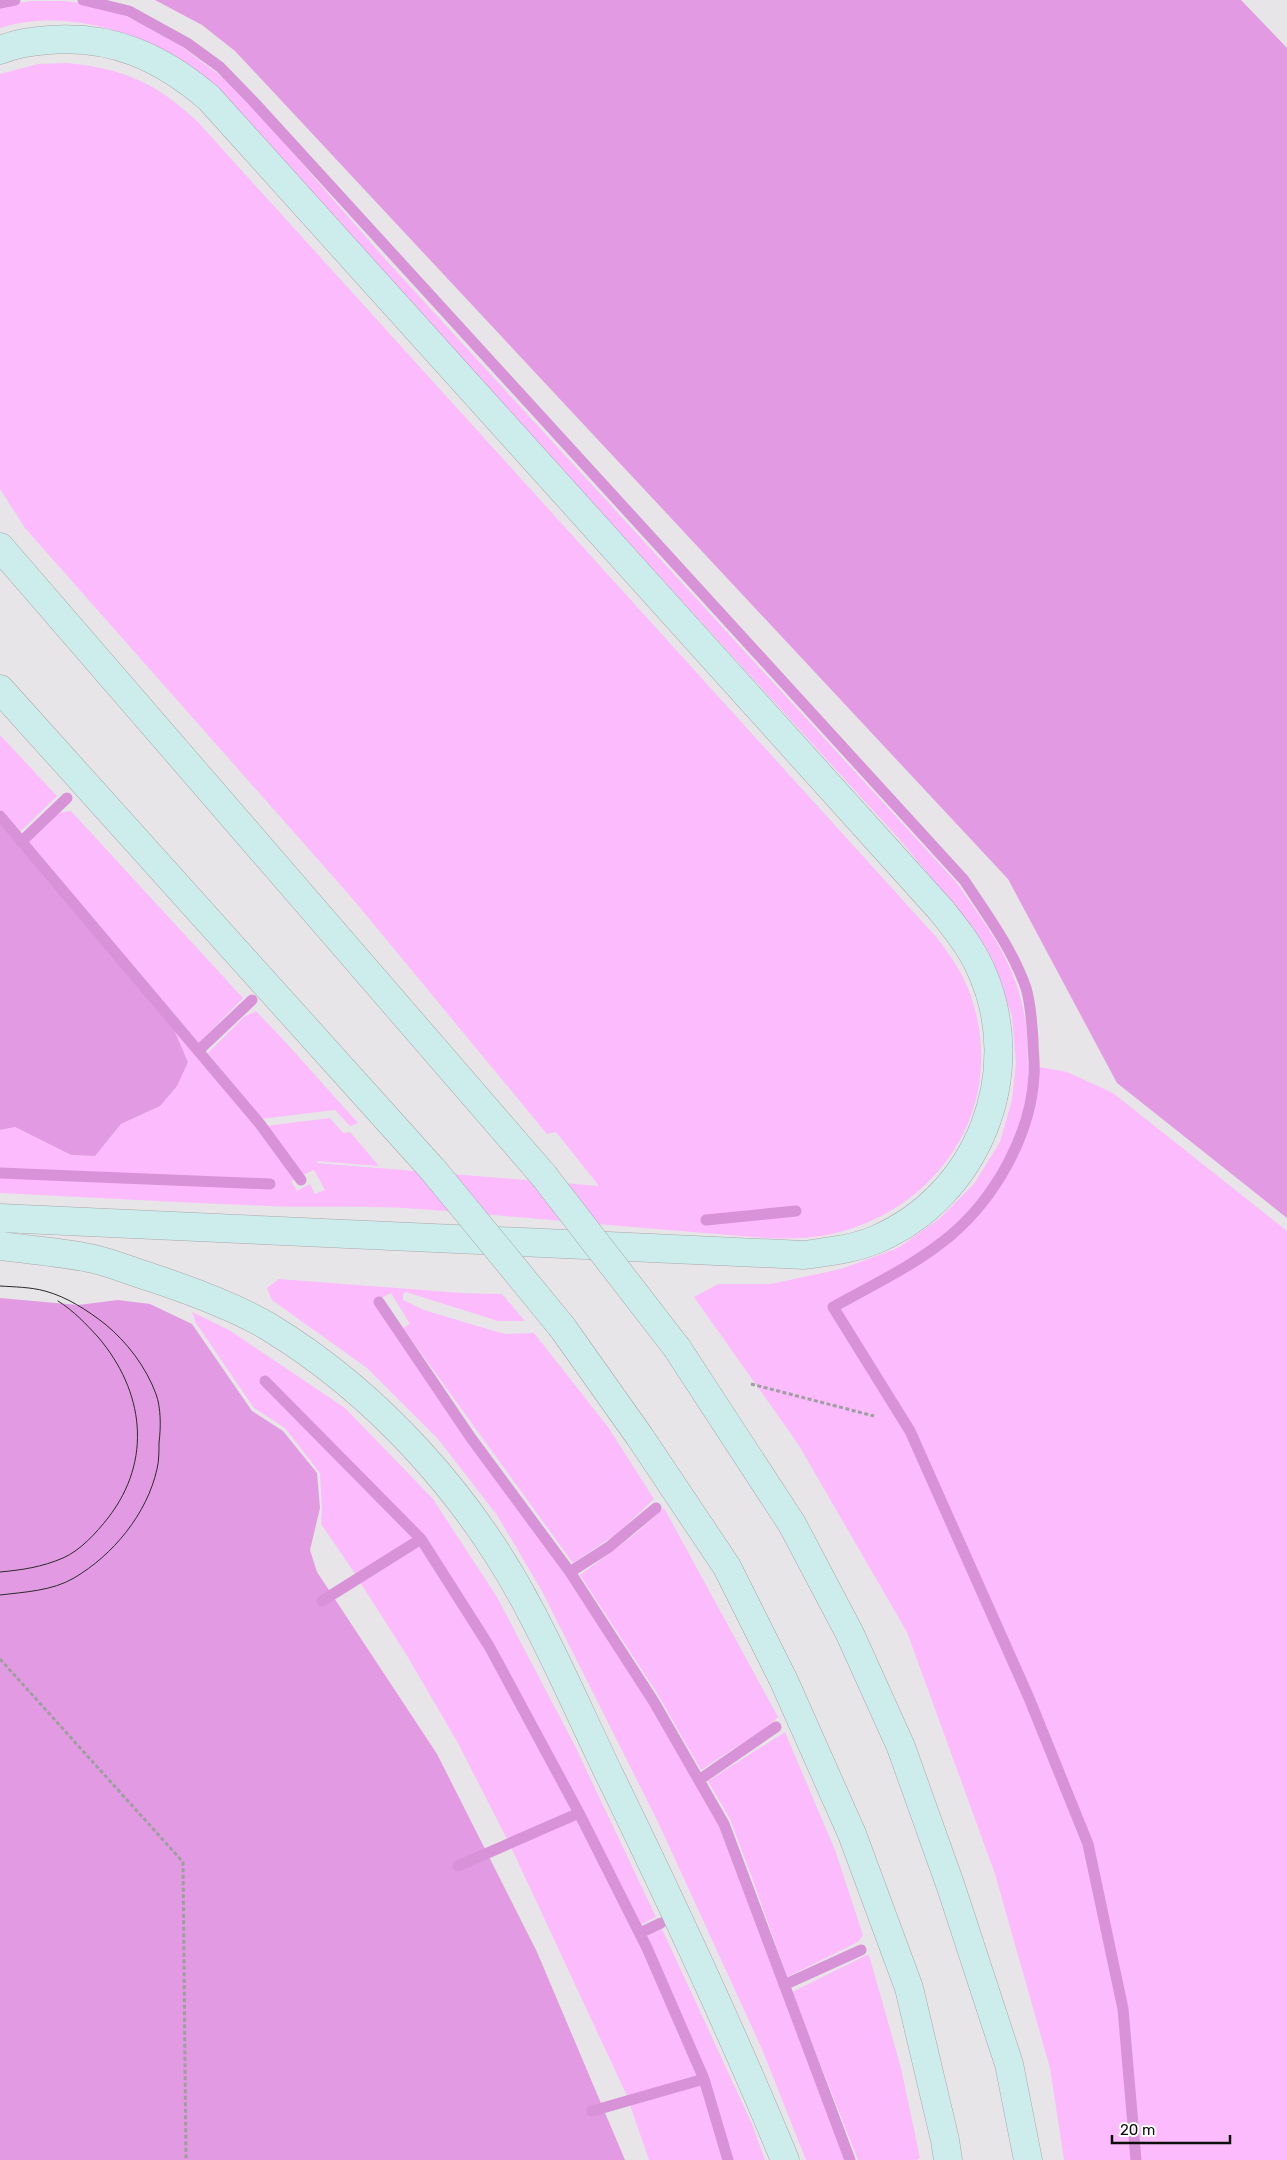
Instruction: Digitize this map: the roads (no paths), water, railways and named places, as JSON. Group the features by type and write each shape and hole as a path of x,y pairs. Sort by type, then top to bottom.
{"main road":[{"path":"0,50 35,41 66,39 105,43 128,49 158,61 185,78 209,98 964,938 981,970 993,1003 999,1039 998,1075 991,1110 978,1144 959,1175 935,1201 906,1224 874,1240 840,1251 804,1255 0,1218"},
{"path":"0,547 544,1176 677,1348 792,1524 850,1634 901,1747 951,1887 1009,2064 1028,2160"},
{"path":"0,689 434,1171 562,1327 640,1437 727,1567 784,1681 852,1834 909,1988 948,2160"},
{"path":"0,1246 91,1258 190,1291 266,1326 307,1352 356,1391 418,1450 454,1492 496,1553 531,1611 648,1855 752,2079 785,2160"}],"waterway":[{"path":"0,3 15,0"},
{"path":"83,0 129,11 187,43 220,67 964,880 1014,959 1026,988 1029,1001 1034,1071 1026,1120 1008,1164 982,1203 950,1236 908,1265 833,1307 910,1431 1029,1698 1088,1844 1123,2009 1136,2160"},
{"path":"21,842 67,798"},
{"path":"0,816 260,1124 301,1180"},
{"path":"199,1050 252,1000"},
{"path":"0,1173 270,1184"},
{"path":"706,1220 796,1211"},
{"path":"379,1302 471,1438 570,1572 654,1702 724,1824 850,2160"},
{"path":"265,1381 421,1539 489,1646 579,1813 647,1948 704,2079 728,2160"},
{"path":"570,1572 609,1547 656,1508"},
{"path":"322,1601 421,1539"},
{"path":"699,1780 776,1727"},
{"path":"458,1866 579,1813"},
{"path":"640,1933 661,1923"},
{"path":"784,1985 861,1950"},
{"path":"592,2111 704,2079"}],"tram line":[{"path":"0,1286 45,1291 76,1304 105,1324 128,1347 147,1374 158,1399 160,1411 158,1463 152,1486 137,1517 115,1545 88,1569 57,1586 0,1595"},
{"path":"0,1572 47,1564 70,1555 82,1546 108,1518 122,1496 132,1473 137,1449 137,1426 133,1403 125,1380 113,1358 98,1337 75,1313 58,1301"}]}
